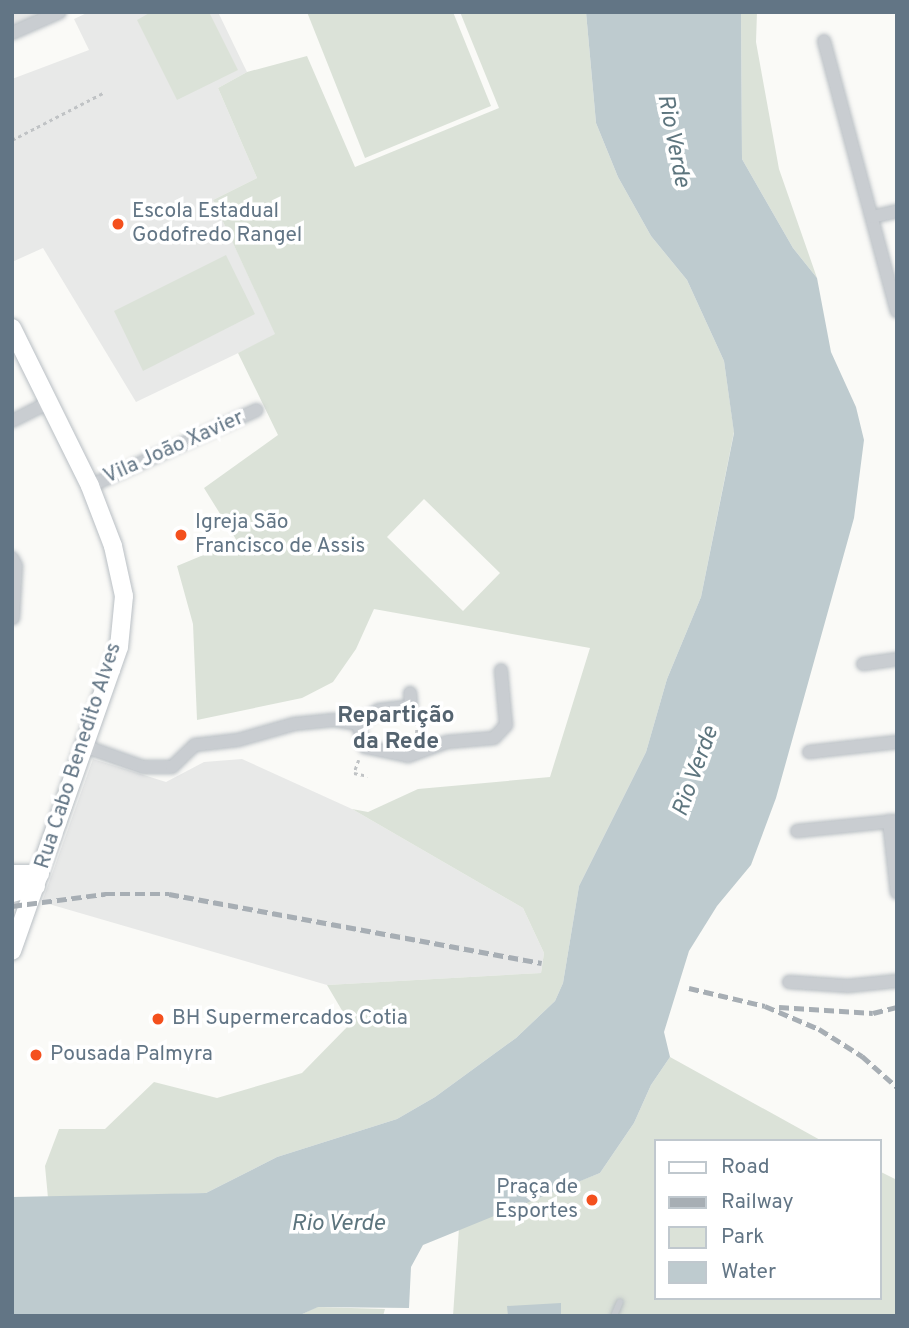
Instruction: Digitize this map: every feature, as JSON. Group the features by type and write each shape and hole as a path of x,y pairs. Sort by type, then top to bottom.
{"main road":[{"name":"Rua Cabo Benedito Alves","path":"12,328 90,486 113,546 124,596 119,647 12,951"},
{"path":"12,874 38,880"},
{"path":"12,893 38,880"},
{"path":"12,899 24,919"}],"street":[{"path":"12,33 60,12"},
{"path":"824,41 897,311"},
{"path":"872,217 897,211"},
{"path":"12,421 50,402"},
{"name":"Vila João Xavier","path":"90,486 257,410"},
{"path":"12,558 16,566 13,618"},
{"path":"863,664 897,659"},
{"path":"358,724 365,747 408,756 416,751 501,734 506,725 502,670"},
{"path":"84,746 143,767 172,767 195,745 238,740 294,724 334,720 358,724 379,710 410,700"},
{"path":"809,752 897,742"},
{"path":"797,831 893,821 897,893"},
{"path":"789,982 848,986 897,981"}],"lane":[{"path":"614,1316 620,1303"}],"path":[{"path":"12,140 103,93"},
{"path":"410,700 418,715 416,751"},
{"path":"365,747 354,773 368,776"}],"shaded area":[{"path":"12,12 44,12 12,27"},
{"name":"Escola Estadual Godofredo Rangel","path":"89,12 218,12 247,72 218,88 257,178 213,200 276,335 136,402 43,248 12,262 12,79 89,50 74,19"},
{"path":"93,759 166,782 204,762 242,759 352,809 523,908 544,953 541,973 327,985 42,902"}],"green space":[{"path":"151,12 209,12 238,70 177,100 137,20"},
{"path":"307,12 453,12 491,106 365,158"},
{"path":"460,12 586,12 596,123 618,177 651,236 687,280 724,361 734,432 701,597 667,679 646,752 579,886 563,983 555,1001 516,1038 435,1097 397,1119 277,1157 206,1193 48,1198 45,1166 59,1129 105,1129 154,1082 217,1098 302,1073 350,1024 327,985 541,973 544,953 523,908 352,809 368,812 418,789 550,777 590,648 374,609 356,649 333,682 302,698 197,720 193,624 177,566 237,541 204,488 278,435 238,353 275,334 213,200 257,178 218,88 247,72 307,56 355,167 499,108","holes":["424,499 500,573 463,611 387,537"]},
{"path":"741,12 757,12 756,42 779,169 817,278 793,248 742,159"},
{"path":"226,255 255,314 143,371 114,311"},
{"name":"Praça de Esportes","path":"670,1057 818,1139 654,1139 654,1300 881,1300 881,1172 897,1180 897,1316 453,1316 459,1228 600,1173 634,1123 651,1085"},
{"path":"317,1307 385,1309 383,1316 298,1316"}],"water":[{"name":"Rio Verde","path":"586,12 741,12 742,159 793,248 817,278 831,352 856,407 864,440 854,518 776,798 751,865 717,906 689,951 664,1032 670,1057 651,1085 634,1123 600,1173 423,1245 411,1267 409,1308 318,1307 298,1316 12,1316 12,1197 206,1193 277,1157 397,1119 435,1097 516,1038 555,1001 563,983 579,886 646,752 667,679 701,597 734,433 724,361 687,280 651,236 618,177 596,123"},
{"path":"561,1303 561,1316 508,1316 507,1306"}],"railway":[{"path":"12,906 105,894 169,894 542,963"},
{"path":"689,988 765,1006 819,1029 862,1056 897,1087"},
{"path":"779,1007 873,1013 897,1007"}],"place":[{"name":"Escola Estadual Godofredo Rangel","path":"118,224"},
{"name":"Igreja São Francisco de Assis","path":"181,535"},
{"name":"BH Supermercados Cotia","path":"158,1019"},
{"name":"Pousada Palmyra","path":"36,1055"},
{"name":"Praça de Esportes","path":"592,1200"}],"district":[{"name":"Repartição da Rede","path":"396,730"}]}
